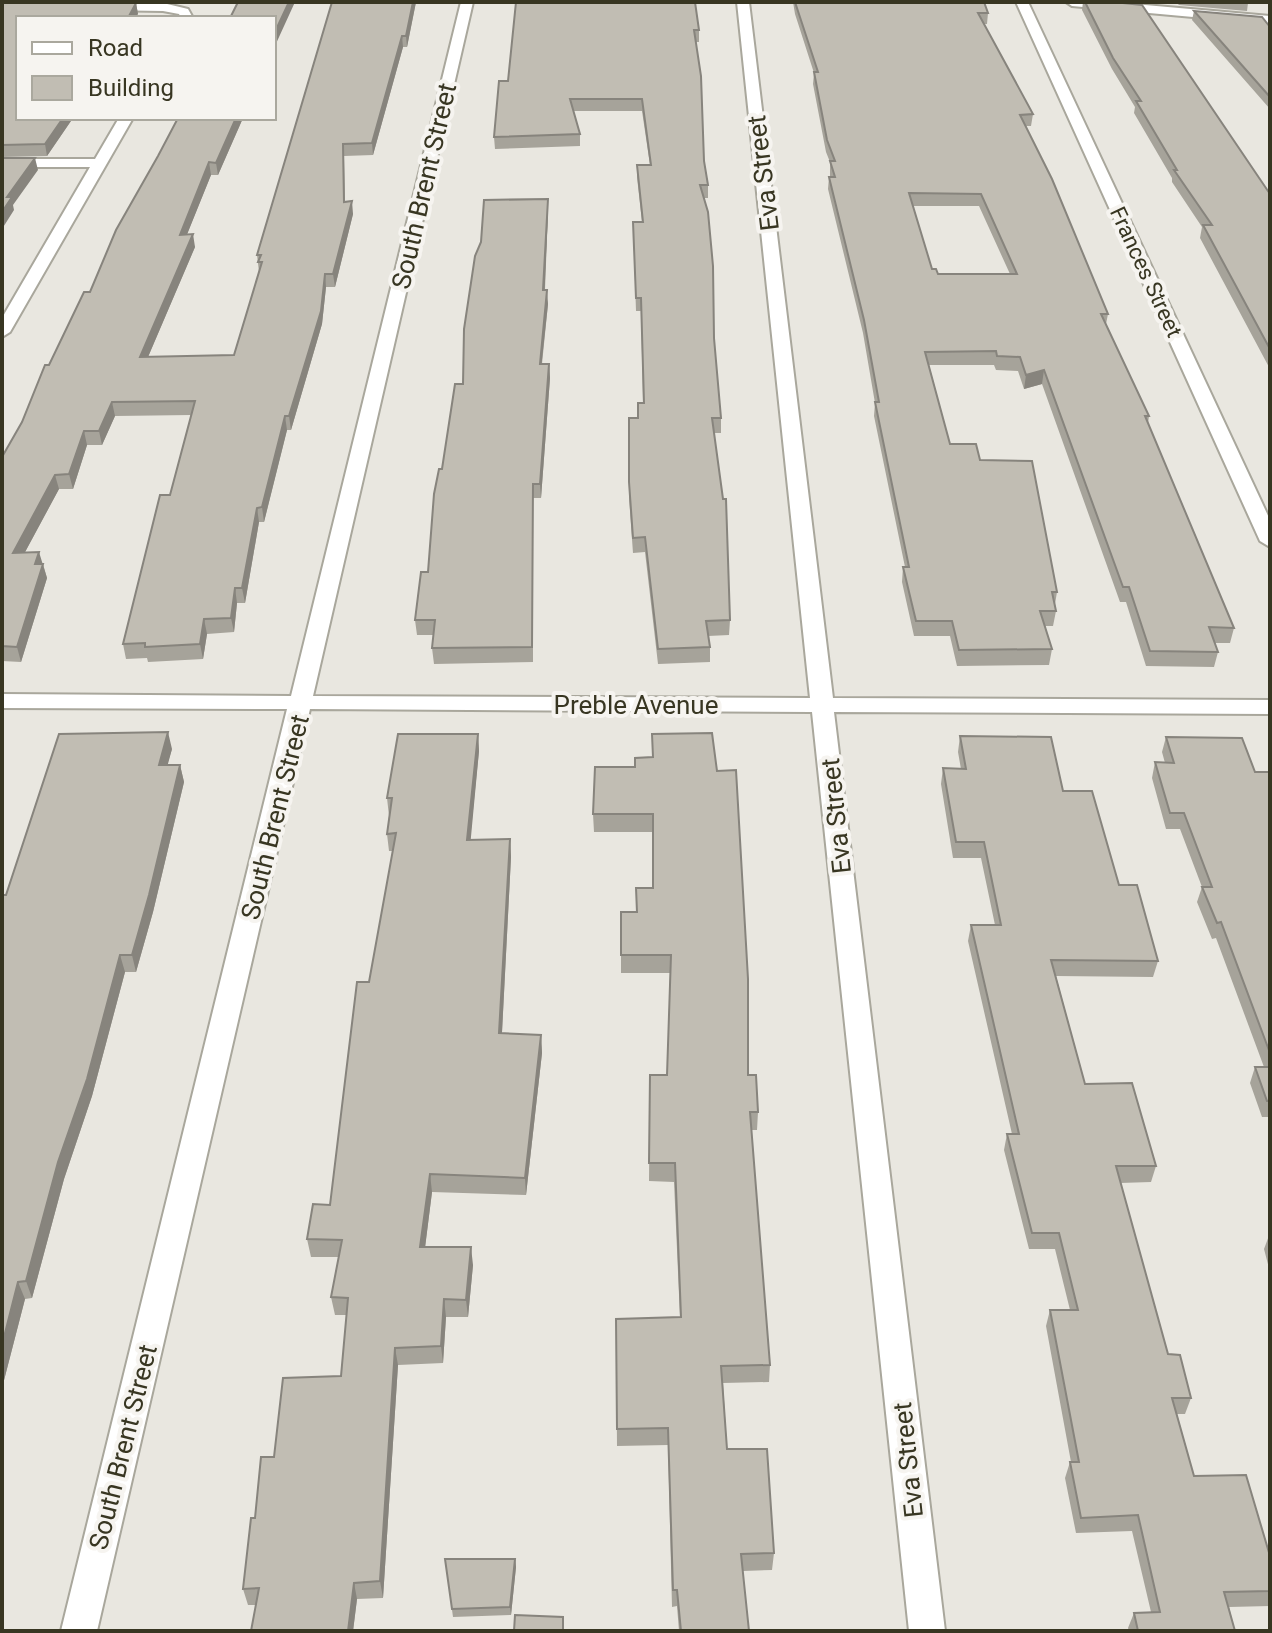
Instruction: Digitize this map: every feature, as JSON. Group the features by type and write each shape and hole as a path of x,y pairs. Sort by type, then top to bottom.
{"street":[{"name":"South Brent Street","path":"79,1631 467,2"},
{"name":"Eva Street","path":"743,2 927,1631"},
{"name":"Frances Street","path":"1022,2 1270,541"},
{"path":"1072,2 1270,20"},
{"path":"85,7 184,14"},
{"path":"2,332 125,120"},
{"path":"2,163 100,163"},
{"name":"Preble Avenue","path":"2,701 1270,707"}],"building":[{"path":"238,2 289,2 276,30 276,16 231,16"},
{"path":"332,2 413,2 406,36 402,36 372,143 343,144 344,202 352,201 333,274 325,274 321,311 289,416 285,416 262,507 257,508 242,588 235,588 231,618 204,619 200,644 145,647 145,643 123,644 160,495 170,495 195,401 112,402 99,431 84,431 69,474 55,475 13,553 39,552 35,564 43,564 17,647 2,646 2,457 22,422 45,365 49,365 84,292 90,292 116,230 177,120 235,120 216,163 209,162 180,235 193,234 140,357 234,355 262,262 258,262 261,255 257,255"},
{"path":"516,2 695,2 699,30 694,30 701,76 704,161 708,185 700,185 708,212 713,266 714,338 721,418 712,418 723,499 726,499 730,620 706,621 710,647 658,649 645,537 633,538 629,418 638,418 638,403 644,403 641,298 636,298 633,222 643,222 637,165 651,165 642,99 570,99 580,134 494,137 499,81 508,81"},
{"path":"795,2 984,2 988,13 978,13 1033,114 1020,115 1052,179 1108,314 1101,314 1149,416 1145,416 1234,628 1209,627 1218,652 1150,651 1129,587 1123,587 1044,370 1026,375 1020,357 997,356 996,351 925,352 950,444 976,444 980,460 1032,461 1057,592 1052,592 1056,611 1040,611 1052,649 959,650 952,621 916,621 903,567 909,567 875,402 879,402 864,320 829,177 835,177 830,161 835,161 827,140 814,72 818,72","holes":["909,193 981,194 1017,274 938,274 936,269 932,269"]},
{"path":"1085,2 1142,5 1270,194 1270,349 1203,225 1212,225 1174,170 1177,170 1136,101 1141,101 1113,58"},
{"path":"2,3 136,3 129,16 16,16 16,120 62,120 45,144 2,145"},
{"path":"1194,11 1262,17 1270,27 1270,97"},
{"path":"2,158 35,158 7,197 12,197 2,212"},
{"path":"548,199 543,290 547,290 540,364 549,364 540,484 533,484 532,647 432,648 435,620 415,620 421,572 428,572 434,494 439,469 442,469 455,384 463,384 464,329 475,256 481,242 484,200"},
{"path":"168,732 159,765 180,765 149,895 132,955 120,955 87,1079 58,1162 26,1281 18,1282 2,1345 2,895 6,895 59,734"},
{"path":"712,733 717,771 736,770 748,979 748,1075 756,1075 758,1112 750,1112 770,1365 721,1366 727,1449 767,1449 774,1553 741,1554 749,1631 681,1631 677,1590 673,1590 668,1428 617,1429 616,1319 681,1317 675,1163 649,1163 650,1075 667,1075 671,955 621,955 621,912 637,912 636,888 653,888 653,814 593,814 595,767 635,767 635,758 653,757 652,734"},
{"path":"398,734 478,734 467,840 510,839 499,1033 541,1035 525,1178 430,1174 420,1247 471,1247 466,1300 444,1299 441,1346 395,1348 380,1581 354,1583 348,1631 251,1631 259,1588 243,1589 251,1518 255,1518 261,1457 274,1457 283,1378 341,1376 348,1298 331,1297 342,1240 307,1239 313,1204 330,1205 357,982 369,982 396,833 387,834 392,798 387,798"},
{"path":"960,736 1051,737 1063,791 1092,791 1119,885 1137,885 1158,961 1051,960 1085,1084 1132,1083 1156,1166 1116,1166 1168,1354 1180,1355 1191,1398 1172,1398 1194,1476 1246,1475 1270,1556 1270,1591 1224,1592 1235,1631 1138,1631 1134,1613 1160,1612 1138,1515 1081,1518 1070,1462 1079,1462 1050,1310 1078,1310 1059,1233 1032,1233 1007,1134 1019,1134 971,925 1001,925 984,842 956,842 943,768 966,769"},
{"path":"1166,737 1242,738 1255,772 1270,772 1270,1053 1221,922 1217,923 1202,887 1212,887 1184,813 1170,813 1155,762 1174,763"},
{"path":"1255,1067 1270,1067 1270,1101 1267,1101"},
{"path":"445,1559 515,1559 510,1607 452,1609"},
{"path":"515,1615 563,1617 563,1631 514,1631"}]}
